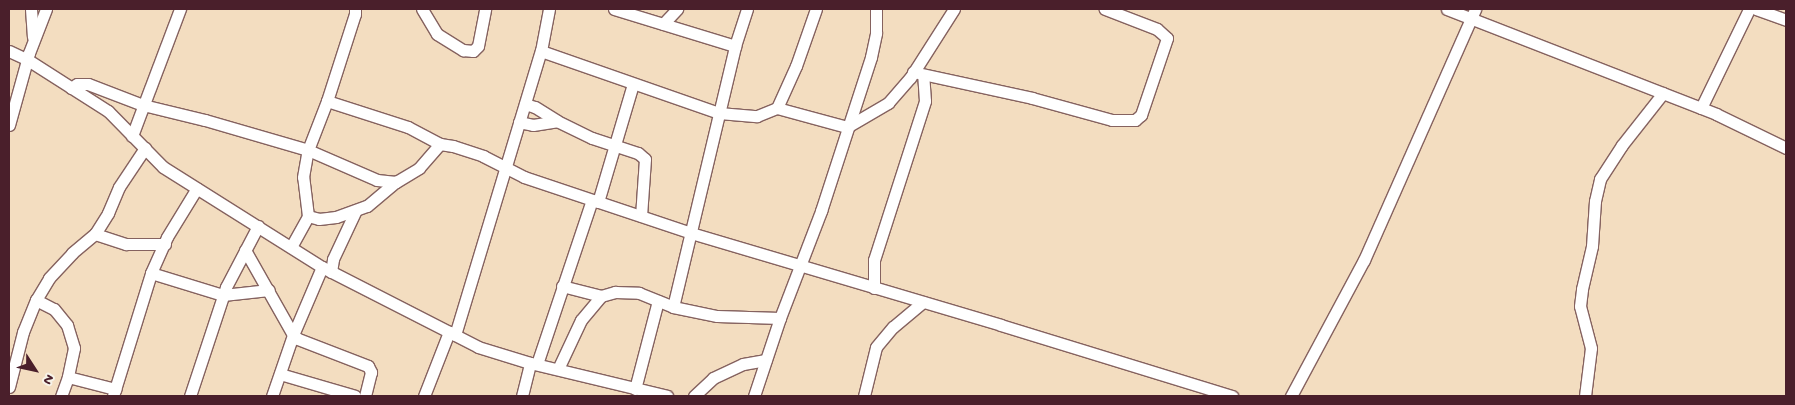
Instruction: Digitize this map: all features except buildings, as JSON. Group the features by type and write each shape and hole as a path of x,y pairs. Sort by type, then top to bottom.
{"street":[{"path":"31,9 34,40"},
{"path":"9,126 34,40 46,9"},
{"path":"132,136 180,9"},
{"path":"291,247 308,216 303,177 308,150 327,101 355,14 354,9"},
{"path":"422,9 437,34 463,50 473,51 478,46 485,9"},
{"path":"424,396 452,333 506,169 541,51 549,9"},
{"path":"614,9 735,46"},
{"path":"663,24 677,9"},
{"path":"673,307 735,46 747,9"},
{"path":"777,108 796,66 816,9"},
{"path":"754,396 780,318 824,202 871,58 876,33 876,9"},
{"path":"541,51 719,113 757,116 777,108 847,127 888,103 918,74 954,9"},
{"path":"918,74 1032,98 1112,120 1135,120 1141,115 1167,38 1158,29 1105,9"},
{"path":"1447,9 1474,14 1701,108 1786,148"},
{"path":"1701,108 1749,9"},
{"path":"1756,9 1786,20"},
{"path":"1291,396 1364,260 1432,104 1474,14"},
{"path":"9,51 28,60 108,111 164,167 327,269 478,347 622,391 635,389 667,396"},
{"path":"874,288 874,260 925,101 918,74"},
{"path":"71,88 77,84 88,84 143,105 308,150 377,180 396,182"},
{"path":"522,396 595,201 633,84"},
{"path":"1585,396 1591,348 1580,306 1592,246 1595,201 1600,179 1622,145 1663,93"},
{"path":"327,101 408,127 440,144 483,156 506,169 691,233 1232,396"},
{"path":"525,104 535,107 557,121 592,138 615,144 645,158 641,216"},
{"path":"519,122 533,125 557,121"},
{"path":"308,216 319,218 336,217 367,206 396,182 419,168 440,144"},
{"path":"9,387 23,332 36,300 50,278 72,253 95,234 108,213 119,187 145,148"},
{"path":"68,377 114,393 151,273 197,188"},
{"path":"272,396 294,335 356,210"},
{"path":"190,396 223,295 258,226"},
{"path":"95,234 126,244 165,244"},
{"path":"245,250 269,290 278,310 298,340 368,366 371,372 365,396"},
{"path":"151,273 223,295 269,290"},
{"path":"562,286 601,296 615,292 639,294 673,307 717,316 780,318"},
{"path":"558,370 581,320 601,296"},
{"path":"36,300 54,309 66,325 74,348 68,377 61,396"},
{"path":"635,389 658,301"},
{"path":"864,396 876,346 893,327 923,302"},
{"path":"694,396 713,378 743,364 766,360"},
{"path":"280,374 355,396"}]}
